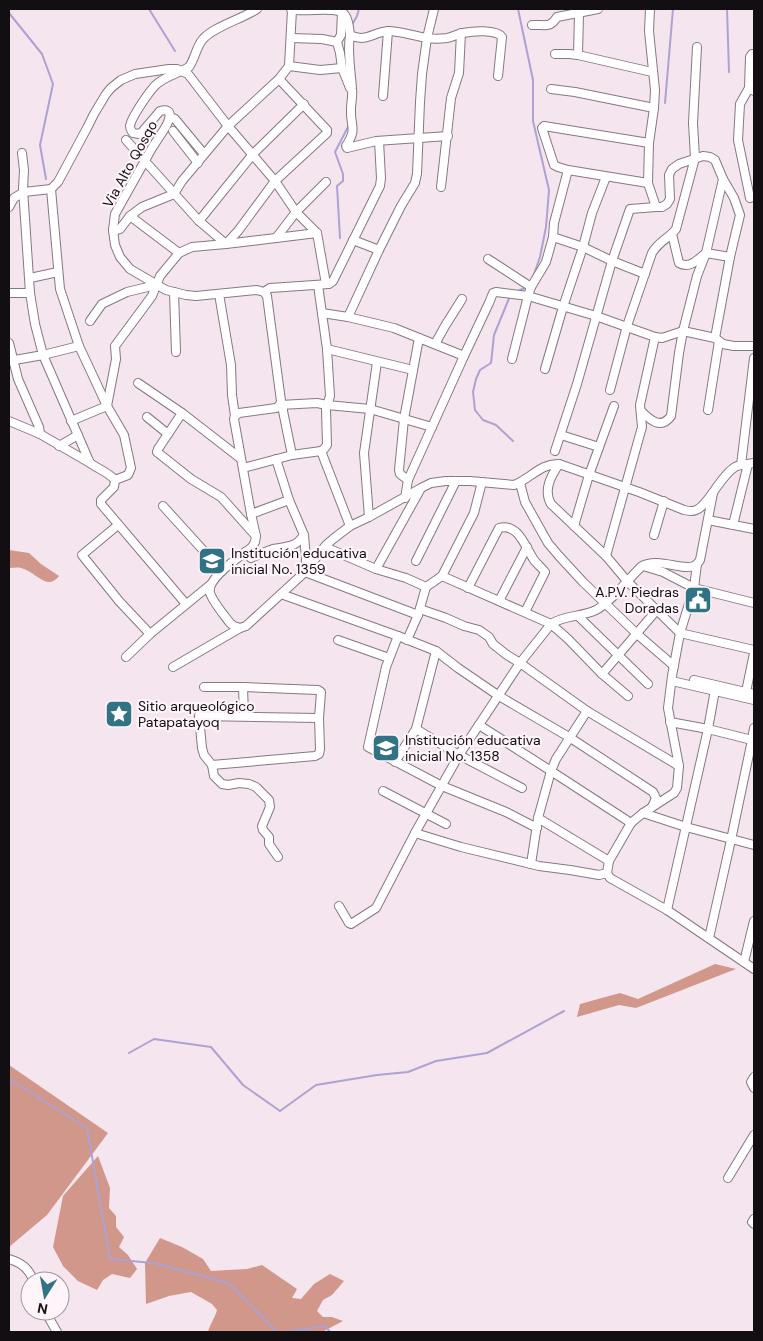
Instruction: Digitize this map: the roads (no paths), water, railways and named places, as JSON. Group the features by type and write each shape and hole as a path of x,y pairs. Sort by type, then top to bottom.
{"street":[{"name":"Via Alto Qosqo","path":"257,9 204,38 189,67 153,87 131,122 131,131 136,134 142,132 160,111 163,110 170,113 165,128 118,206 113,222 116,251 130,269 156,284 174,292 196,296 258,290 264,292 270,288 326,284"},
{"path":"113,230 120,229 130,216 142,207 174,194 182,181 228,126 279,79 289,66 292,9 299,11 328,10 342,12 346,16 350,35 348,44 353,92 351,111 354,130 346,147 379,141 448,136"},
{"path":"348,317 401,206 415,183 422,74 427,38 434,9"},
{"path":"532,25 550,25 554,23 557,17 598,9"},
{"path":"650,9 652,72 655,90 649,143 648,183 656,207"},
{"path":"342,12 341,35 337,42 342,68 353,92"},
{"path":"578,55 579,13"},
{"path":"383,96 388,31"},
{"path":"350,35 360,38 388,31 434,39 449,38 461,33 497,32 502,37 498,76"},
{"path":"441,187 451,98 458,74 461,33"},
{"path":"291,38 322,39 337,42"},
{"path":"610,390 627,326 652,253 657,245 676,229 695,158 693,123 696,47"},
{"path":"555,54 578,55 652,72"},
{"path":"734,198 752,198 738,140 740,104 751,89 750,57 754,54"},
{"path":"289,66 320,70 342,68"},
{"path":"9,207 14,198 24,192 51,189 58,182 106,94 121,80 135,74 169,69 183,71 188,74 228,126 274,180 296,212 317,233 326,284 333,281 380,186 379,141"},
{"path":"226,244 238,231 274,180 327,130 279,79"},
{"path":"551,89 654,108"},
{"path":"199,221 253,154 304,104"},
{"path":"170,116 175,119 204,154"},
{"path":"648,183 568,170 554,165 542,128 544,126 649,143"},
{"path":"173,132 198,162"},
{"path":"126,140 199,221 226,244"},
{"path":"22,153 30,293 35,324 43,355 90,463"},
{"path":"555,451 577,384 612,261 630,209 662,207 667,204 670,199 669,175 672,169 679,164 703,156 715,160 734,198 740,215 730,257 708,410"},
{"path":"512,359 531,287 546,262 568,170"},
{"path":"545,369 592,213 606,177"},
{"path":"641,411 657,423 669,420 671,416 683,331 697,276 706,254 723,179"},
{"path":"276,238 296,212 326,182"},
{"path":"51,189 60,289 79,346 107,406 124,435 132,468 128,475 115,480"},
{"path":"130,216 179,253"},
{"path":"107,406 116,359 115,346 152,296 160,276 179,253 192,247 317,233"},
{"path":"672,234 679,263 683,265 691,265 706,254 730,257"},
{"path":"553,237 583,247 645,274"},
{"path":"353,240 379,250"},
{"path":"488,259 531,287"},
{"path":"30,278 58,272"},
{"path":"90,320 102,304 128,292 156,284"},
{"path":"242,468 292,455 321,451 327,445 327,405 330,396 327,349 318,285"},
{"path":"174,292 176,352"},
{"path":"264,292 267,296 281,401 292,455"},
{"path":"9,293 30,293"},
{"path":"405,498 408,480 493,293 528,296 627,326 654,337 662,338 683,331 717,340 723,344 754,346"},
{"path":"126,656 210,585 222,571 252,547 255,542 256,536 234,419 231,365 219,294"},
{"path":"435,344 462,299"},
{"path":"322,313 394,328 464,356"},
{"path":"606,556 642,427 640,405 654,337"},
{"path":"408,480 400,474 399,470 404,419 419,338"},
{"path":"9,343 11,360 40,434"},
{"path":"11,360 43,355 79,346"},
{"path":"327,349 413,370"},
{"path":"733,525 748,464 754,358"},
{"path":"369,517 364,453 378,362"},
{"path":"138,382 240,458"},
{"path":"235,416 239,413 276,408 282,405 317,403 370,409 432,426"},
{"path":"71,421 107,406"},
{"path":"574,526 589,475 614,406"},
{"path":"182,413 157,452 191,479 221,497 256,536"},
{"path":"147,417 168,434"},
{"path":"9,421 40,434 109,474 115,480"},
{"path":"59,446 78,435"},
{"path":"561,435 599,447"},
{"path":"321,451 350,526"},
{"path":"276,459 289,500 304,534 305,572"},
{"path":"173,667 246,626 305,572 324,547 350,526 431,483 456,481 514,485 548,465 559,464 690,511 701,507 724,477 734,468 748,464"},
{"path":"559,464 549,482 547,493 551,504 606,556 627,581 680,634 754,652 746,692"},
{"path":"115,480 114,487 101,500 101,504 186,604"},
{"path":"416,561 456,481"},
{"path":"407,640 419,612 426,587 442,576 474,513 482,482"},
{"path":"520,483 525,502 548,543 605,604 674,666"},
{"path":"376,569 421,488"},
{"path":"714,491 700,560 697,564 694,588 680,634 668,708 679,766 677,788 674,793 631,823 609,861 607,873 610,878 667,910 754,969"},
{"path":"251,514 289,500"},
{"path":"654,535 664,501"},
{"path":"163,506 222,571"},
{"path":"708,520 754,529"},
{"path":"118,525 82,555 150,634"},
{"path":"468,588 499,528 503,527 516,532 545,572 525,612"},
{"path":"245,552 250,558 274,549 288,547 299,542 304,534"},
{"path":"324,547 426,587"},
{"path":"499,602 527,547"},
{"path":"339,906 351,924 376,908 459,755 520,663 551,624 557,620 596,610 605,604 647,563 689,567 697,564"},
{"path":"642,566 663,572 694,588 754,603"},
{"path":"305,572 419,612 446,618 479,630 489,637 493,644 507,656 520,663 588,711 679,766"},
{"path":"442,576 551,624 602,674 628,696"},
{"path":"210,585 210,592 230,623 240,628"},
{"path":"281,594 436,651 499,696 569,737 653,792 656,798 652,807"},
{"path":"602,674 656,611"},
{"path":"578,616 648,684"},
{"path":"398,636 389,658 368,747 442,786 506,812 537,828"},
{"path":"338,640 389,658"},
{"path":"395,762 416,729 436,651"},
{"path":"672,678 754,694"},
{"path":"672,678 754,700"},
{"path":"204,687 243,687 321,692 319,718 320,749 318,754 315,756 212,765"},
{"path":"243,687 244,716"},
{"path":"667,910 715,690"},
{"path":"531,864 538,818 551,771 569,737 588,711"},
{"path":"278,857 269,844 269,838 262,826 270,807 269,800 256,787 239,783 222,784 214,776 212,765 204,755 202,748 199,716 319,718"},
{"path":"670,722 752,740"},
{"path":"479,725 631,823"},
{"path":"709,938 754,728"},
{"path":"416,729 459,755 522,788"},
{"path":"384,791 446,824"},
{"path":"643,813 731,840 754,845"},
{"path":"538,818 609,861"},
{"path":"415,833 461,847 531,864 599,876 607,873"},
{"path":"744,962 754,921"},
{"path":"754,1077 751,1082 754,1088"},
{"path":"728,1178 754,1135"},
{"path":"754,1219 752,1222 754,1224"},
{"path":"9,1259 20,1262 29,1271"}],"waterway":[{"path":"149,9 175,51"},
{"path":"352,25 359,9"},
{"path":"518,9 533,80 533,121 549,190 546,227 540,257 533,277"},
{"path":"665,103 673,9"},
{"path":"727,9 729,72"},
{"path":"9,13 42,54 53,84 40,145 46,179"},
{"path":"340,238 337,186 343,181 343,174 335,152 349,123"},
{"path":"518,291 527,287"},
{"path":"510,296 494,335 491,363 480,370 473,392 475,410 483,420 496,425 513,441"},
{"path":"129,1053 154,1039 211,1047 243,1085 280,1111 316,1085 408,1072 436,1061 487,1053 564,1011"},
{"path":"9,1079 87,1128 110,1259 153,1263 229,1283 277,1332"},
{"path":"285,1332 325,1326 330,1332"}],"place":[{"name":"Institución educativa inicial No. 1359","path":"212,561"},
{"name":"A.P.V. Piedras Doradas","path":"698,600"},
{"name":"Sitio arqueológico Patapatayoq","path":"119,714"},
{"name":"Institución educativa inicial No. 1358","path":"386,748"}]}
